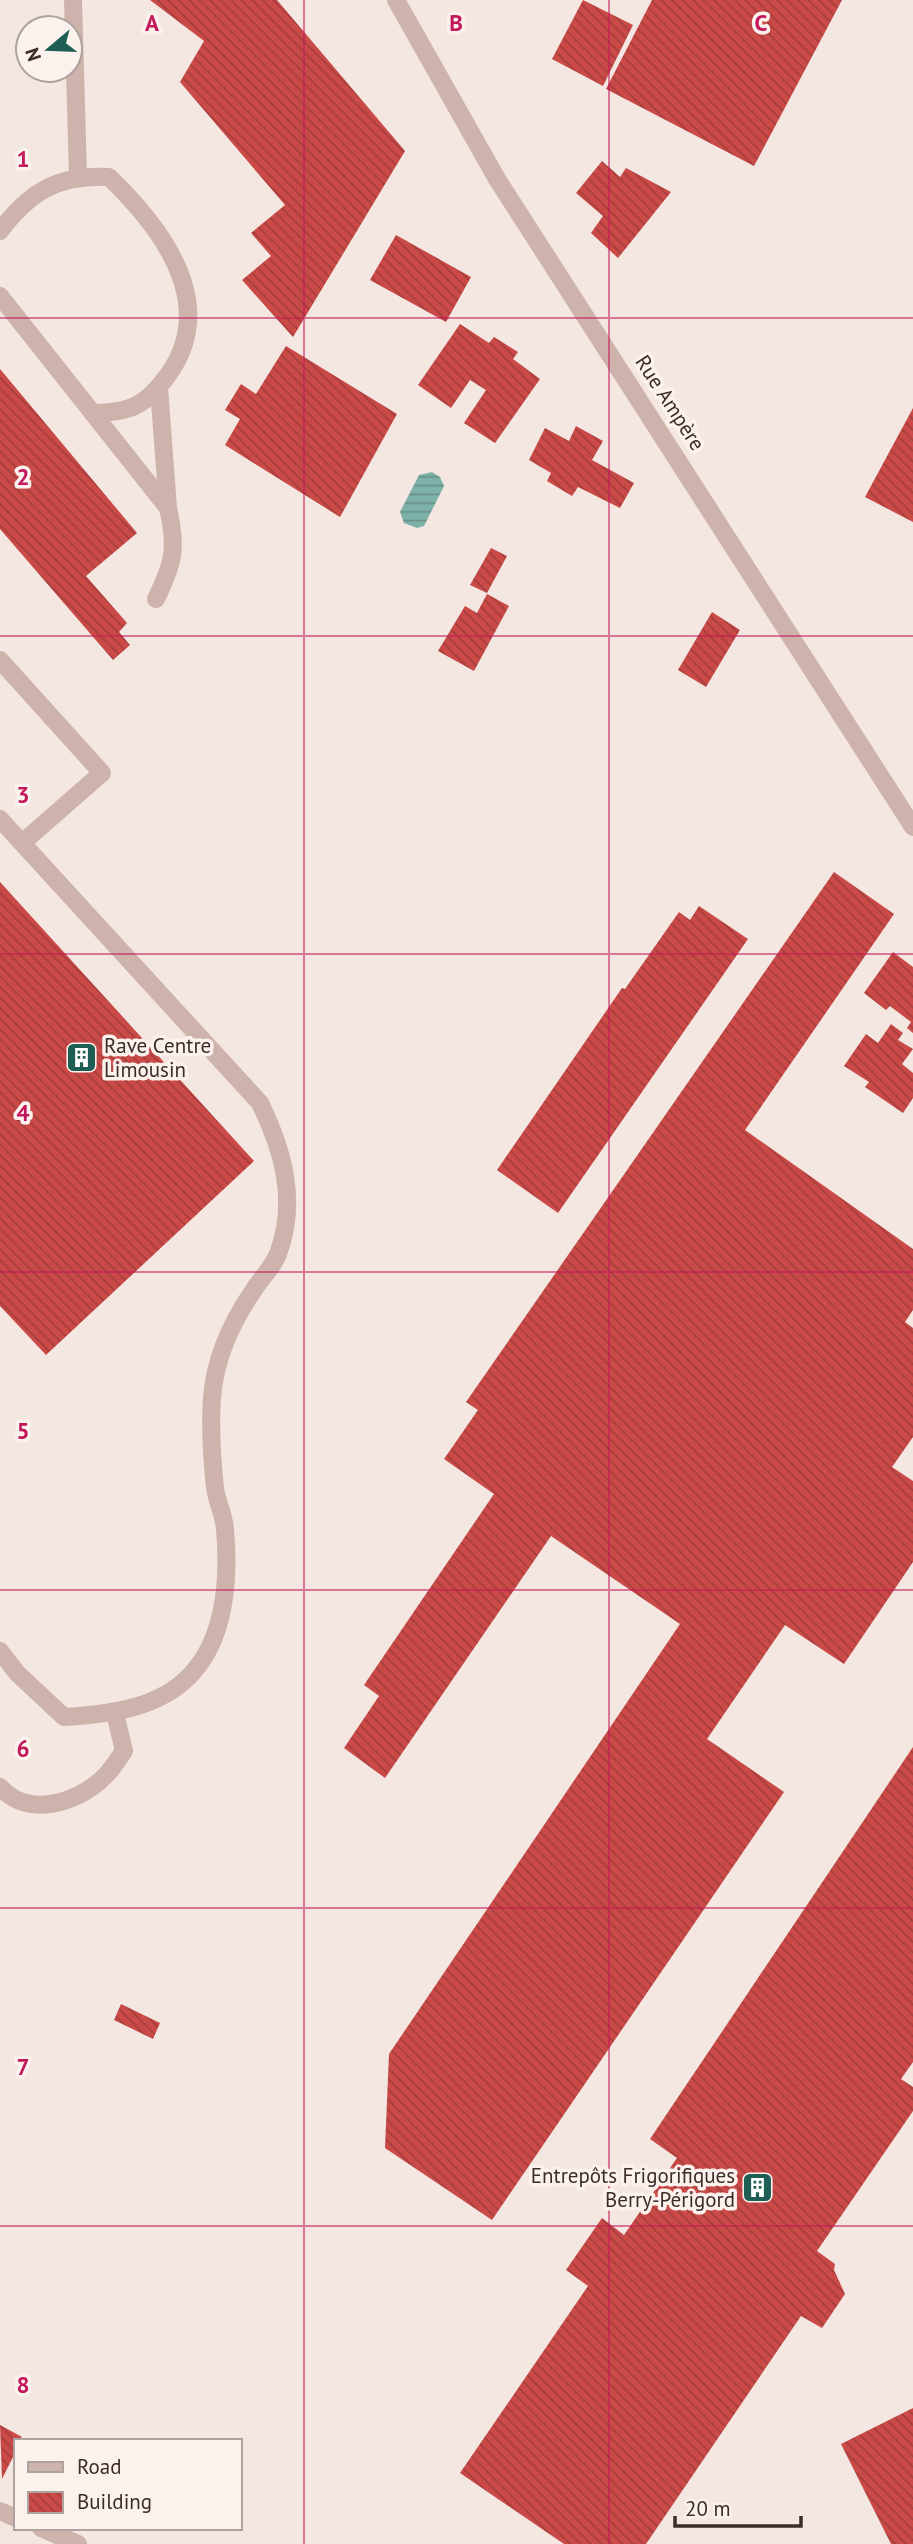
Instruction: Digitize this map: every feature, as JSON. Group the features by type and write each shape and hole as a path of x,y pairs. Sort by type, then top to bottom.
{"street":[{"path":"73,0 78,176"},
{"name":"Rue Ampère","path":"396,0 497,179 913,827"},
{"path":"0,231 13,214 45,187 78,176 109,177 134,202 184,277 190,324 181,356 159,388 138,407 113,413 92,413"},
{"path":"0,296 168,508"},
{"path":"156,599 172,566 175,540 168,508 159,388"},
{"path":"0,660 102,773 22,843"},
{"path":"0,819 260,1103 278,1140 286,1174 287,1218 279,1253 232,1322 221,1352 212,1397 215,1489 225,1528 224,1591 217,1634 198,1667 174,1691 115,1713 64,1717 17,1673 0,1651"},
{"path":"0,1787 10,1798 37,1807 74,1798 103,1778 124,1751 115,1713"},
{"path":"46,2530 78,2544"}],"water":[{"path":"432,472 440,477 444,486 424,526 417,528 404,523 400,512 419,475"}],"building":[{"path":"150,0 277,0 405,151 293,337 242,280 271,256 251,233 285,205 180,82 204,41"},
{"path":"583,0 633,25 603,86 552,59"},
{"path":"652,0 842,0 754,166 606,89"},
{"path":"602,161 620,177 626,168 671,192 618,258 591,233 603,216 576,193"},
{"path":"396,235 471,277 446,322 370,280"},
{"path":"460,324 489,343 494,337 518,352 513,359 540,379 495,443 464,423 486,390 470,380 451,408 418,385"},
{"path":"286,346 397,414 340,517 225,445 240,419 225,410 241,384 256,394"},
{"path":"0,369 137,533 86,576 127,623 119,632 130,645 113,660 0,529"},
{"path":"913,408 913,522 865,497"},
{"path":"576,426 603,441 592,460 634,483 620,508 578,487 572,496 547,481 551,473 529,460 545,428 569,441"},
{"path":"491,548 507,556 487,593 470,585"},
{"path":"487,594 509,606 474,671 438,651 465,606 477,613"},
{"path":"712,612 740,630 706,687 678,670"},
{"path":"834,872 894,914 745,1130 913,1249 913,1310 905,1322 913,1328 913,1437 892,1467 913,1481 913,1562 844,1664 785,1625 707,1739 784,1792 492,2220 385,2148 389,2054 680,1624 551,1536 385,1778 344,1748 379,1696 364,1685 494,1494 444,1459 478,1410 466,1402"},
{"name":"Rave Centre Limousin","path":"0,882 254,1161 46,1355 0,1306"},
{"path":"699,906 748,939 558,1213 497,1170 622,988 625,989 679,912 690,920"},
{"path":"893,952 913,967 913,1033 907,1028 911,1022 890,1006 886,1010 864,993"},
{"path":"891,1024 903,1033 898,1040 913,1049 902,1064 913,1073 913,1098 903,1113 865,1087 869,1082 844,1066 866,1034 878,1043"},
{"name":"Entrepôts Frigorifiques Berry-Périgord","path":"913,1747 913,2062 901,2079 913,2087 913,2111 817,2251 835,2264 834,2270 845,2294 822,2328 801,2316 646,2544 564,2544 460,2473 588,2286 566,2270 602,2218 624,2235 677,2158 650,2139"},
{"path":"121,2004 160,2023 153,2039 114,2020"},
{"path":"913,2408 913,2544 891,2544 841,2444"},
{"path":"0,2425 22,2437 14,2439 14,2455 2,2479"}],"place":[{"name":"Rave Centre Limousin","path":"81,1058"},
{"name":"Entrepôts Frigorifiques Berry-Périgord","path":"758,2188"}]}
